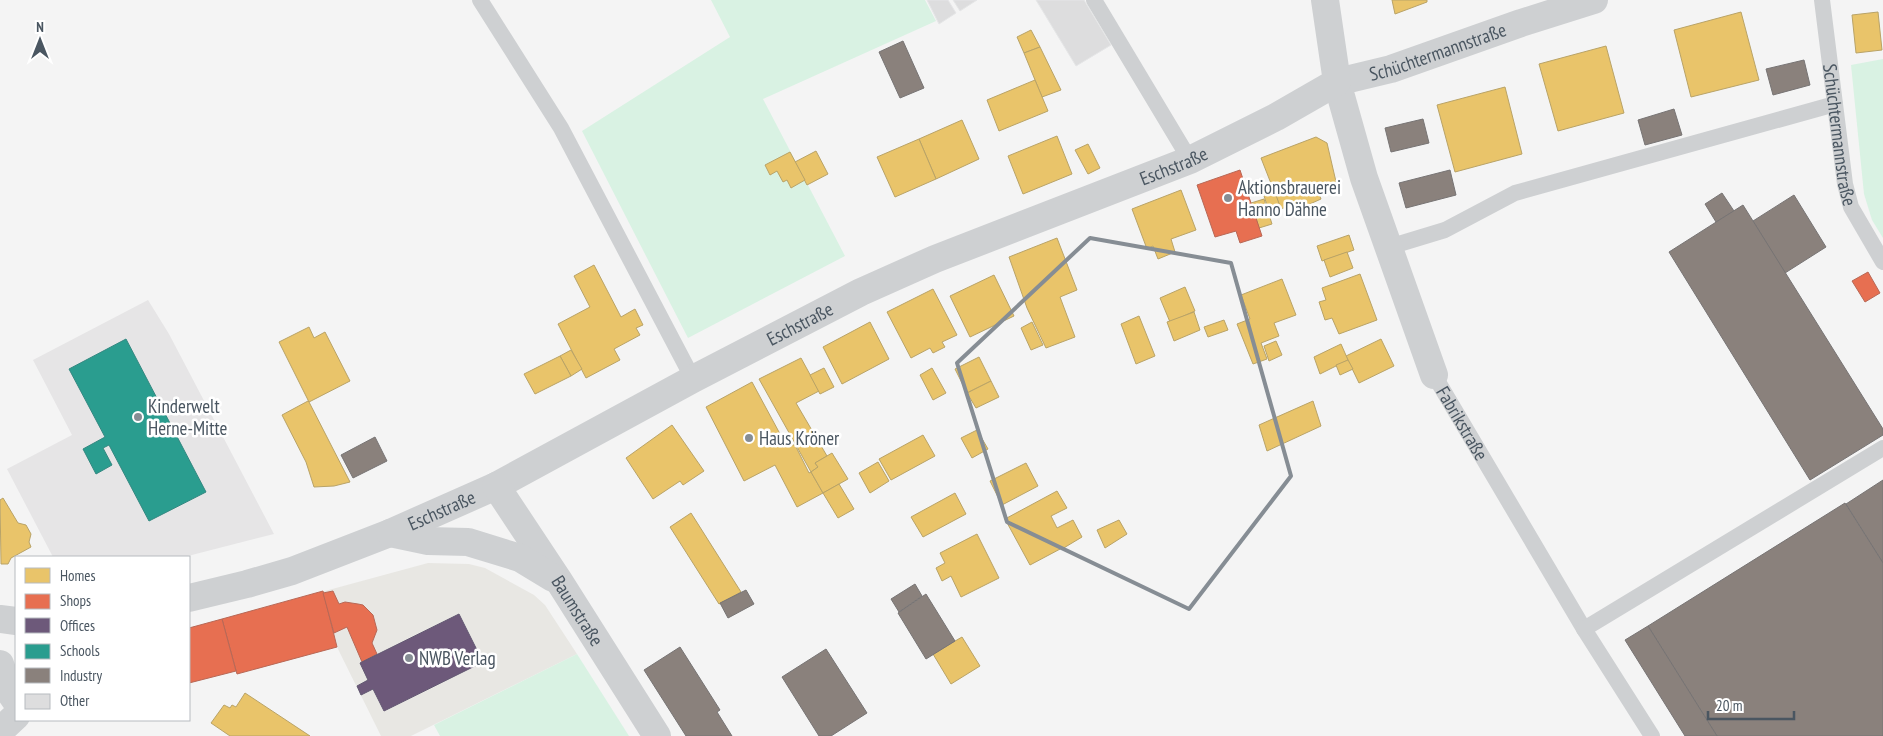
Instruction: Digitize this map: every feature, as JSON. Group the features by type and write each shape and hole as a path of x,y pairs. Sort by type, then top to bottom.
{"street":[{"path":"1325,0 1337,82"},
{"name":"Schüchtermannstraße","path":"1337,82 1391,69 1521,22 1594,0"},
{"name":"Eschstraße","path":"190,598 292,571 390,533 496,486 861,292 926,262 1190,160 1276,117 1337,82"},
{"name":"Fabrikstraße","path":"1337,82 1364,178 1434,375"},
{"name":"Baumstraße","path":"496,486 559,581 657,736"},
{"path":"390,533 428,541 468,542 497,550 520,558 559,581"},
{"path":"0,619 15,621"},
{"path":"0,664 9,692 15,700"},
{"path":"0,731 15,717"}],"lane":[{"path":"480,0 561,128 693,380"},
{"path":"1094,0 1190,160"},
{"name":"Schüchtermannstraße","path":"1822,0 1845,184 1851,207 1883,262"},
{"path":"1389,247 1445,230 1514,192 1835,104"},
{"name":"Fabrikstraße","path":"1434,375 1584,629 1652,736"},
{"path":"1584,629 1883,448"}],"highlighted area":[{"path":"1090,238 1231,263 1291,476 1189,609 1007,522 957,363"}],"shaded area":[{"name":"Kinderwelt Herne-Mitte","path":"148,300 169,334 274,534 188,556 52,556 7,469 72,435 33,360"},
{"path":"428,563 469,564 485,568 534,595 545,605 577,654 411,736 381,736 337,647 237,674 236,671 190,683 190,628"}],"green space":[{"path":"711,0 925,0 936,21 763,99 845,256 688,338 582,131 730,37"},
{"path":"1883,59 1883,238 1872,220 1864,194 1851,65"},
{"path":"577,654 629,736 440,736 434,725"}],"building: Homes":[{"path":"1392,0 1427,0 1427,2 1395,14"},
{"path":"1741,12 1759,80 1691,97 1674,30"},
{"path":"1878,12 1882,50 1856,53 1852,15"},
{"path":"1031,30 1040,47 1024,53 1017,37"},
{"path":"1606,46 1624,113 1558,131 1539,64"},
{"path":"1040,47 1061,90 1042,97 1024,53"},
{"path":"1035,80 1048,111 999,131 987,100"},
{"path":"1505,87 1522,154 1455,172 1437,105"},
{"path":"962,120 979,159 936,179 919,139"},
{"path":"1057,136 1072,174 1023,194 1008,156"},
{"path":"1316,137 1327,143 1337,186 1319,194 1321,199 1303,207 1301,201 1281,209 1261,158"},
{"path":"919,139 936,179 895,197 877,157"},
{"path":"1088,144 1100,168 1088,174 1075,150"},
{"path":"816,151 828,174 807,185 795,162"},
{"path":"790,152 805,180 791,188 787,180 783,182 777,171 770,175 765,165"},
{"path":"1273,187 1281,209 1270,214 1262,190"},
{"path":"1181,190 1196,230 1171,239 1175,252 1158,259 1153,246 1147,249 1132,209"},
{"path":"1264,199 1272,224 1259,228 1251,203"},
{"path":"1349,235 1354,250 1322,261 1317,246"},
{"path":"1057,238 1077,290 1060,297 1075,337 1046,348 1027,308 1009,257"},
{"path":"1347,252 1353,268 1330,277 1324,260"},
{"path":"594,265 621,317 635,309 643,325 636,328 640,335 614,349 620,360 586,378 558,324 590,307 574,276"},
{"path":"1360,274 1377,320 1339,334 1332,318 1325,320 1319,302 1326,300 1322,288"},
{"path":"994,275 1014,316 970,337 950,296"},
{"path":"1282,279 1296,315 1274,323 1279,336 1261,343 1267,359 1253,364 1237,324 1250,319 1241,295"},
{"path":"1185,287 1195,311 1170,322 1160,298"},
{"path":"933,289 957,335 942,342 945,347 933,353 930,348 911,358 887,312"},
{"path":"1194,312 1200,330 1174,341 1167,322"},
{"path":"1139,316 1155,356 1136,364 1121,324"},
{"path":"1224,320 1228,330 1208,337 1204,327"},
{"path":"870,322 889,359 842,384 823,347"},
{"path":"1032,322 1043,345 1031,350 1021,328"},
{"path":"309,327 314,338 325,332 350,381 309,402 279,342"},
{"path":"1381,339 1394,366 1359,383 1346,356"},
{"path":"1276,341 1282,355 1269,361 1264,346"},
{"path":"1341,344 1348,360 1320,374 1314,357"},
{"path":"571,350 582,369 571,376 560,356"},
{"path":"560,356 571,376 535,394 524,374"},
{"path":"979,357 991,381 967,393 955,369"},
{"path":"801,358 819,391 796,403 827,456 815,463 818,467 811,472 759,379"},
{"path":"1348,360 1353,369 1340,375 1336,365"},
{"path":"824,368 834,387 820,394 810,375"},
{"path":"932,368 946,393 933,400 920,375"},
{"path":"991,381 999,397 976,408 967,393"},
{"path":"752,382 786,445 795,445 809,473 811,472 823,493 797,507 775,465 744,481 706,407"},
{"path":"308,401 350,482 334,486 314,487 306,462 282,415"},
{"path":"1313,401 1321,426 1267,451 1259,425"},
{"path":"672,425 704,471 683,485 680,481 653,499 626,458"},
{"path":"977,430 988,449 972,458 961,438"},
{"path":"923,435 935,456 891,480 879,459"},
{"path":"832,453 848,479 823,493 811,472 818,467 815,463"},
{"path":"878,462 889,481 870,493 859,473"},
{"path":"1026,463 1038,486 1002,505 990,481"},
{"path":"839,484 854,509 838,518 823,493"},
{"path":"1057,491 1067,508 1051,516 1057,528 1073,520 1082,537 1030,565 1005,519"},
{"path":"955,493 966,514 923,537 911,517"},
{"path":"3,498 18,523 26,525 31,534 29,542 31,547 11,558 8,564 1,564 0,500"},
{"path":"691,513 741,592 719,604 670,527"},
{"path":"1119,520 1127,534 1105,548 1097,530"},
{"path":"977,534 999,578 961,597 951,576 942,581 936,568 945,563 940,553"},
{"path":"962,637 980,666 951,684 933,654"},
{"path":"245,693 310,736 230,736 211,723 224,705 230,708 232,705 236,707"}],"building: Shops":[{"path":"1240,170 1262,236 1240,243 1236,231 1215,237 1197,185"},
{"path":"1868,272 1880,293 1865,302 1852,281"},
{"path":"323,591 337,647 237,674 222,619"},
{"path":"333,591 339,604 345,602 363,605 373,615 377,630 372,643 377,654 362,662 347,627 334,633 323,593"},
{"path":"222,619 236,671 190,683 190,628"}],"building: Offices":[{"path":"459,614 483,662 384,711 373,689 361,695 357,686 368,680 360,663"}],"building: Schools":[{"path":"126,339 206,492 149,521 109,445 103,448 112,465 96,474 83,449 105,437 69,369"}],"building: Industry":[{"path":"903,41 924,88 900,98 879,52"},
{"path":"1804,60 1810,85 1773,95 1766,69"},
{"path":"1674,109 1682,135 1645,145 1638,120"},
{"path":"1423,119 1429,143 1391,152 1385,128"},
{"path":"1450,170 1456,195 1406,208 1399,183"},
{"path":"1722,193 1734,211 1716,222 1705,204"},
{"path":"1794,195 1826,247 1785,273 1753,221"},
{"path":"1743,205 1883,429 1883,435 1810,480 1669,252"},
{"path":"375,437 387,461 353,478 341,455"},
{"path":"1883,480 1883,563 1846,504"},
{"path":"1845,503 1883,563 1883,736 1717,736 1648,626"},
{"path":"915,584 922,596 899,612 891,599"},
{"path":"746,590 754,604 728,618 720,603"},
{"path":"926,594 955,641 926,659 898,613"},
{"path":"1648,626 1717,736 1685,736 1625,640"},
{"path":"680,647 720,710 717,712 732,736 686,736 644,670"},
{"path":"826,649 867,713 831,736 819,736 782,677"}],"building: Other":[{"path":"927,0 948,0 956,13 939,24"},
{"path":"953,0 977,0 960,11"},
{"path":"1036,0 1084,0 1111,45 1076,66"}],"place":[{"name":"Aktionsbrauerei Hanno Dähne","path":"1228,198"},
{"name":"Kinderwelt Herne-Mitte","path":"138,417"},
{"name":"Haus Kröner","path":"749,438"},
{"name":"NWB Verlag","path":"409,658"}]}
